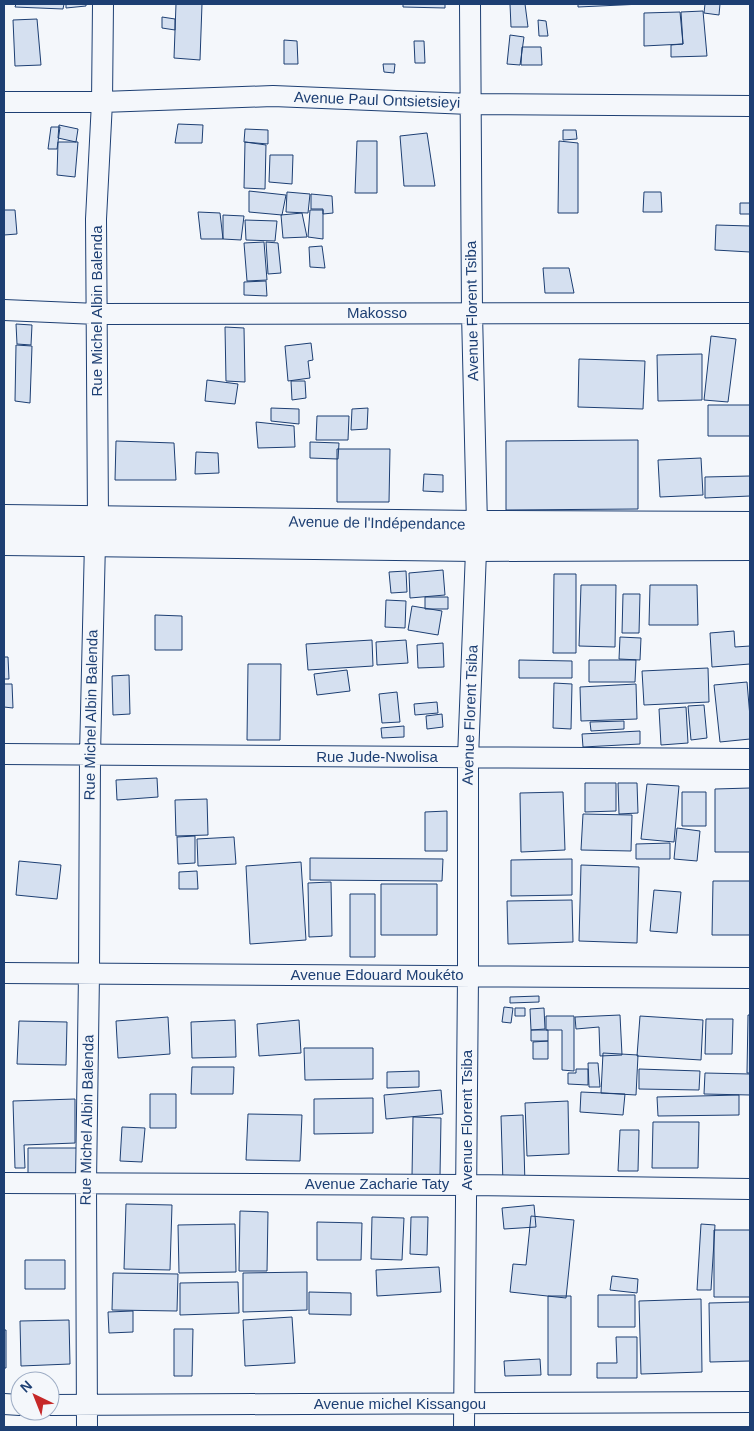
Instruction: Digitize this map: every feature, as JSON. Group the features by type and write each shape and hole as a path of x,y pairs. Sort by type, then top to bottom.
{"street":[{"name":"Rue Michel Albin Balenda","path":"87,1427 86,1183 90,973 90,755 96,531 96,219 102,102 103,4"},
{"name":"Avenue Florent Tsiba","path":"464,1427 468,758 476,536 470,4"},
{"name":"Avenue Paul Ontsietsieyi","path":"4,102 102,102 273,96 470,104 750,106"},
{"name":"Makosso","path":"4,310 97,314 750,312"},
{"name":"Avenue de l'Indépendance","path":"4,519 96,531 476,536 750,546"},
{"name":"Avenue de l'Indépendance","path":"476,536 750,526"},
{"name":"Avenue de l'Indépendance","path":"4,541 96,531"},
{"name":"Rue Jude-Nwolisa","path":"4,754 750,759"},
{"name":"Avenue Edouard Moukéto","path":"4,973 750,978"},
{"name":"Avenue Zacharie Taty","path":"4,1183 466,1185 750,1189"},
{"name":"Avenue michel Kissangou","path":"60,1405 750,1402"}],"building":[{"path":"16,4 64,4 63,9 15,7"},
{"path":"66,4 86,4 86,6 66,8"},
{"path":"176,4 202,4 200,60 174,58"},
{"path":"403,4 445,4 445,8 403,7"},
{"path":"510,4 525,4 528,27 511,27"},
{"path":"578,4 642,4 578,7"},
{"path":"705,4 720,4 719,15 704,13"},
{"path":"703,11 707,56 671,57 671,45 683,44 681,12"},
{"path":"680,12 683,44 644,46 644,13"},
{"path":"162,17 175,19 175,30 162,28"},
{"path":"37,19 41,65 15,66 13,20"},
{"path":"538,20 546,21 548,36 539,36"},
{"path":"510,35 524,37 520,65 507,64"},
{"path":"284,40 297,41 298,64 284,64"},
{"path":"414,41 424,41 425,63 415,63"},
{"path":"522,47 541,47 542,65 521,65"},
{"path":"383,64 395,64 394,73 384,72"},
{"path":"178,124 203,125 202,143 175,143"},
{"path":"59,125 78,129 76,142 58,138"},
{"path":"51,127 60,127 57,149 48,149"},
{"path":"245,129 268,130 268,144 244,142"},
{"path":"563,130 576,130 577,139 563,140"},
{"path":"427,133 435,186 404,186 400,136"},
{"path":"357,141 377,141 377,193 355,193"},
{"path":"559,141 578,143 578,213 558,213"},
{"path":"58,142 78,142 75,177 57,175"},
{"path":"245,142 266,145 265,189 244,188"},
{"path":"270,155 293,155 292,184 269,182"},
{"path":"249,191 286,195 282,215 249,212"},
{"path":"287,192 310,194 308,213 286,212"},
{"path":"644,192 661,192 662,212 643,212"},
{"path":"311,194 332,196 333,213 323,214 323,209 311,209"},
{"path":"740,203 750,203 750,214 740,214"},
{"path":"4,210 15,210 17,234 4,235"},
{"path":"310,210 323,210 323,239 308,237"},
{"path":"198,212 220,213 223,239 201,239"},
{"path":"302,213 307,237 283,238 281,215"},
{"path":"223,215 244,216 241,240 223,239"},
{"path":"245,220 277,221 275,241 246,240"},
{"path":"716,225 750,226 750,252 715,250"},
{"path":"264,242 267,280 247,281 244,243"},
{"path":"266,242 278,243 281,273 268,274"},
{"path":"322,246 325,268 310,267 309,247"},
{"path":"543,268 569,268 574,293 545,293"},
{"path":"266,281 267,296 244,295 244,282"},
{"path":"16,324 32,325 31,345 17,344"},
{"path":"225,327 244,328 245,382 226,381"},
{"path":"711,336 736,339 728,402 704,400"},
{"path":"311,343 313,360 308,361 310,378 288,381 285,346"},
{"path":"16,345 32,346 30,403 15,401"},
{"path":"702,354 702,400 658,401 657,355"},
{"path":"579,359 645,361 643,409 578,407"},
{"path":"207,380 238,384 235,404 205,401"},
{"path":"291,381 305,381 306,398 292,400"},
{"path":"708,405 750,405 750,436 708,436"},
{"path":"271,408 299,409 299,424 271,421"},
{"path":"368,408 367,429 351,430 352,409"},
{"path":"317,416 349,416 348,440 316,440"},
{"path":"256,422 294,426 295,447 258,448"},
{"path":"638,440 638,509 506,510 506,441"},
{"path":"116,441 174,443 176,480 115,480"},
{"path":"310,442 339,443 338,459 310,458"},
{"path":"337,449 390,449 389,502 337,502"},
{"path":"196,452 218,453 219,473 195,474"},
{"path":"701,458 703,495 660,497 658,460"},
{"path":"424,474 443,475 443,492 423,491"},
{"path":"750,476 750,496 705,498 705,477"},
{"path":"443,570 445,595 410,598 409,573"},
{"path":"406,571 407,592 391,593 389,572"},
{"path":"554,574 576,574 576,653 553,653"},
{"path":"581,585 616,585 615,647 579,646"},
{"path":"650,585 697,585 698,625 649,625"},
{"path":"623,594 640,594 639,633 622,633"},
{"path":"425,597 448,597 448,609 425,609"},
{"path":"386,600 406,601 405,628 385,627"},
{"path":"412,606 442,611 438,635 408,630"},
{"path":"155,615 182,616 182,650 155,650"},
{"path":"734,631 735,647 750,646 750,664 712,667 710,633"},
{"path":"620,637 641,638 640,660 619,659"},
{"path":"372,640 373,666 308,670 306,644"},
{"path":"406,640 408,663 377,665 376,642"},
{"path":"443,643 444,667 418,668 417,645"},
{"path":"4,657 8,657 9,679 4,679"},
{"path":"519,660 572,661 572,678 519,678"},
{"path":"589,660 636,660 635,682 589,682"},
{"path":"248,664 281,664 280,740 247,740"},
{"path":"708,668 709,702 644,705 642,671"},
{"path":"347,670 350,691 317,695 314,674"},
{"path":"129,675 130,714 113,715 112,676"},
{"path":"747,682 750,739 720,742 714,685"},
{"path":"554,683 572,684 571,729 553,728"},
{"path":"4,684 12,684 13,708 4,707"},
{"path":"636,684 637,719 581,721 580,687"},
{"path":"397,692 400,722 382,723 379,694"},
{"path":"437,702 438,713 415,715 414,704"},
{"path":"704,705 707,738 691,740 688,706"},
{"path":"686,707 688,743 661,745 659,709"},
{"path":"442,714 443,727 427,729 426,716"},
{"path":"624,721 624,729 591,731 590,722"},
{"path":"404,726 404,737 382,738 381,728"},
{"path":"640,731 640,744 583,747 582,734"},
{"path":"157,778 158,797 117,800 116,780"},
{"path":"585,783 616,783 616,811 585,812"},
{"path":"618,783 637,783 638,813 619,814"},
{"path":"647,784 679,786 674,842 641,839"},
{"path":"750,788 750,852 715,852 715,789"},
{"path":"563,792 565,850 521,852 520,793"},
{"path":"682,792 706,792 706,826 682,826"},
{"path":"207,799 208,835 176,836 175,800"},
{"path":"447,811 447,851 425,851 425,812"},
{"path":"583,814 632,815 631,851 581,850"},
{"path":"677,828 700,831 697,861 674,859"},
{"path":"195,836 195,863 178,864 177,837"},
{"path":"234,837 236,864 198,866 197,839"},
{"path":"670,843 670,859 636,859 636,844"},
{"path":"310,858 443,859 442,881 310,880"},
{"path":"572,859 572,895 511,896 511,860"},
{"path":"19,861 61,865 57,899 16,895"},
{"path":"301,862 306,940 250,944 246,866"},
{"path":"581,865 639,867 637,943 579,941"},
{"path":"197,871 198,889 179,889 179,872"},
{"path":"713,881 750,881 750,935 712,935"},
{"path":"331,882 332,936 309,937 308,883"},
{"path":"381,884 437,884 437,935 381,935"},
{"path":"654,890 681,892 677,933 650,931"},
{"path":"350,894 375,894 375,957 350,957"},
{"path":"572,900 573,942 508,944 507,901"},
{"path":"539,996 539,1002 510,1003 510,997"},
{"path":"504,1007 513,1008 511,1023 502,1022"},
{"path":"515,1008 525,1008 525,1016 515,1016"},
{"path":"544,1008 545,1029 531,1030 530,1009"},
{"path":"620,1015 622,1055 600,1056 599,1027 576,1029 575,1017"},
{"path":"748,1015 750,1015 750,1073 747,1073"},
{"path":"546,1016 574,1016 574,1071 562,1070 562,1030 546,1030"},
{"path":"640,1016 703,1020 701,1060 637,1056"},
{"path":"168,1017 170,1054 118,1058 116,1021"},
{"path":"706,1019 733,1019 732,1054 705,1054"},
{"path":"235,1020 236,1057 192,1058 191,1022"},
{"path":"299,1020 301,1053 259,1056 257,1024"},
{"path":"19,1021 67,1022 66,1065 17,1064"},
{"path":"531,1030 548,1030 548,1041 531,1041"},
{"path":"548,1041 548,1059 533,1059 533,1042"},
{"path":"304,1048 373,1048 373,1079 305,1080"},
{"path":"603,1053 638,1055 636,1095 601,1093"},
{"path":"588,1063 598,1063 600,1087 589,1087"},
{"path":"192,1067 234,1067 233,1094 191,1094"},
{"path":"576,1069 588,1069 588,1085 568,1084 568,1073 576,1073"},
{"path":"639,1069 700,1071 699,1090 639,1089"},
{"path":"419,1071 419,1087 387,1088 387,1072"},
{"path":"705,1073 750,1074 750,1095 704,1094"},
{"path":"441,1090 443,1114 386,1119 384,1095"},
{"path":"581,1092 625,1094 623,1115 580,1112"},
{"path":"150,1094 176,1094 176,1128 150,1128"},
{"path":"739,1095 739,1115 658,1116 657,1097"},
{"path":"373,1098 373,1133 314,1134 314,1099"},
{"path":"75,1099 75,1143 24,1145 25,1168 15,1168 13,1101"},
{"path":"568,1101 569,1154 527,1156 525,1103"},
{"path":"248,1114 302,1115 300,1161 246,1160"},
{"path":"523,1115 525,1184 503,1184 501,1116"},
{"path":"413,1117 441,1118 440,1176 412,1176"},
{"path":"653,1122 699,1122 698,1168 652,1168"},
{"path":"122,1127 145,1128 142,1162 120,1161"},
{"path":"620,1130 639,1130 638,1171 618,1171"},
{"path":"28,1148 77,1148 77,1174 28,1174"},
{"path":"126,1204 172,1205 170,1270 124,1269"},
{"path":"534,1205 536,1227 504,1229 502,1208"},
{"path":"240,1211 268,1212 267,1271 239,1271"},
{"path":"531,1216 574,1220 566,1298 510,1292 513,1264 526,1265"},
{"path":"372,1217 404,1218 402,1260 371,1259"},
{"path":"411,1217 428,1217 427,1255 410,1254"},
{"path":"317,1222 362,1223 361,1260 317,1260"},
{"path":"235,1224 236,1272 179,1273 178,1225"},
{"path":"701,1224 715,1225 711,1290 697,1290"},
{"path":"714,1230 750,1230 750,1297 714,1297"},
{"path":"25,1260 65,1260 65,1289 25,1289"},
{"path":"439,1267 441,1292 377,1296 376,1270"},
{"path":"307,1272 307,1310 243,1312 243,1273"},
{"path":"113,1273 178,1274 177,1311 112,1310"},
{"path":"612,1276 638,1279 637,1293 610,1290"},
{"path":"238,1282 239,1313 180,1315 180,1283"},
{"path":"309,1292 351,1293 351,1315 309,1314"},
{"path":"598,1295 635,1295 635,1327 598,1327"},
{"path":"548,1296 571,1296 571,1375 548,1375"},
{"path":"701,1299 702,1372 641,1374 639,1301"},
{"path":"750,1302 750,1361 710,1362 709,1303"},
{"path":"133,1311 133,1332 109,1333 108,1312"},
{"path":"292,1317 295,1363 245,1366 243,1320"},
{"path":"69,1320 70,1364 21,1366 20,1321"},
{"path":"174,1329 193,1329 192,1376 174,1376"},
{"path":"4,1330 6,1330 6,1368 4,1368"},
{"path":"616,1337 637,1337 637,1378 597,1378 597,1363 617,1363"},
{"path":"540,1359 541,1375 505,1376 504,1361"}]}
